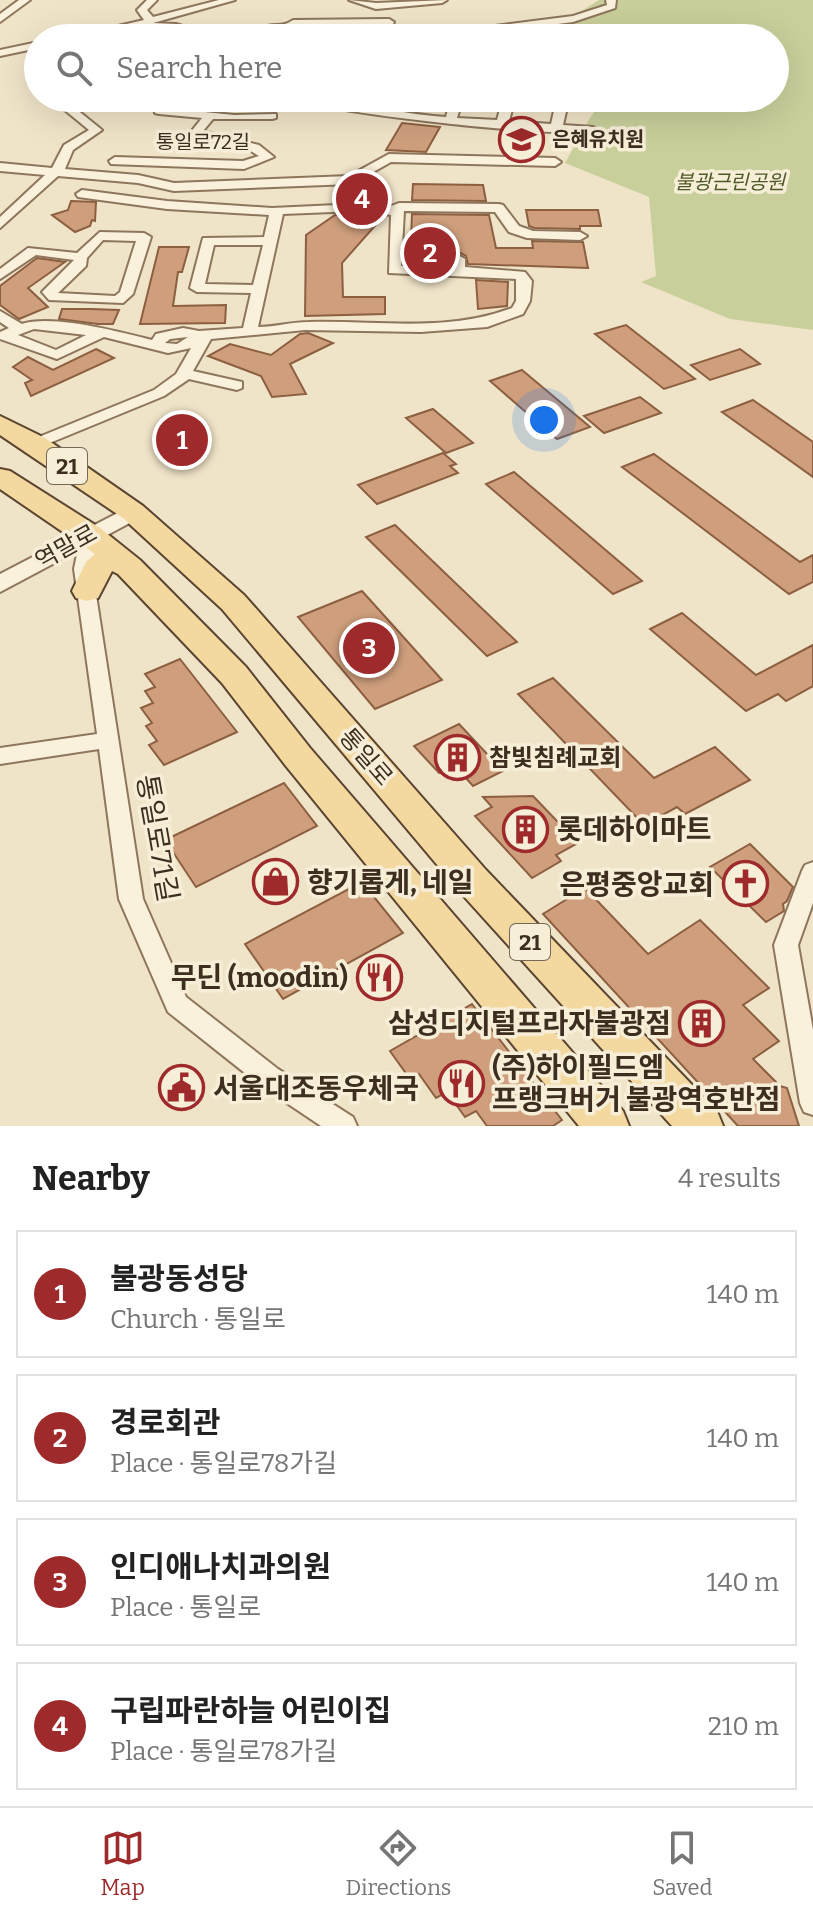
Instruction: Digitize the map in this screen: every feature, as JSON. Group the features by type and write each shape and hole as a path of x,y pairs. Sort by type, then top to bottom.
{"main road":[{"name":"통일로","path":"0,424 35,444 133,512 233,602 473,881 701,1126"},
{"name":"21","path":"0,477 90,534 129,567 234,675 298,757 607,1126"},
{"path":"87,591 101,562 115,561 129,567"}],"street":[{"path":"0,19 25,0"},
{"path":"147,22 149,19 142,10 152,0"},
{"path":"138,24 188,6 230,0"},
{"path":"354,0 376,6 442,0"},
{"path":"529,24 570,22 612,6 611,0"},
{"path":"175,4 188,6"},
{"path":"382,24 389,22"},
{"path":"293,24 318,24"},
{"path":"0,224 60,167 68,148 96,130 74,112"},
{"name":"통일로72길","path":"158,112 156,116 211,115"},
{"path":"375,112 407,118 593,130"},
{"path":"450,121 453,112"},
{"path":"502,125 505,112"},
{"path":"556,129 560,112"},
{"path":"211,115 272,116"},
{"name":"통일로72길","path":"115,161 244,165 268,157 255,148 196,133 211,115"},
{"name":"통일로72길","path":"54,172 108,170 127,143"},
{"name":"통일로72길","path":"0,167 138,179 174,187 352,180 389,158 555,162"},
{"path":"82,194 276,212 380,207"},
{"path":"80,257 112,224 124,199"},
{"path":"102,332 57,355 4,335 33,325 65,326 102,332 156,345 161,337 178,333 199,335 273,331 305,326 466,326 507,317 518,311 523,301 525,281 520,275 458,265 394,270 399,207 499,208 514,229 532,235 580,236"},
{"path":"361,211 398,211"},
{"path":"250,331 276,212"},
{"path":"80,257 81,263 49,292 54,297 75,304 118,300 126,294 144,237 112,224"},
{"path":"259,289 197,288 208,241 270,241"},
{"path":"0,275 33,251 80,257"},
{"path":"0,315 18,328"},
{"path":"35,444 159,393 184,373 204,339 199,335"},
{"path":"184,373 237,385"},
{"name":"역말로","path":"0,584 133,512"},
{"name":"통일로71길","path":"90,534 83,569 131,899 177,1004 332,1123"},
{"path":"0,756 110,740"},
{"path":"813,871 786,945 813,1103"}],"green space":[{"name":"불광근린공원","path":"599,0 813,0 813,330 730,319 641,282 656,276 649,197 565,163 594,112 789,112 789,24 562,24 581,18 580,12"}],"building":[{"path":"402,123 440,127 426,152 386,150"},
{"path":"413,184 483,185 486,201 412,200"},
{"path":"71,201 96,202 95,221 92,220 90,226 75,232 52,215 68,210"},
{"path":"526,210 598,210 601,226 534,228 529,226"},
{"path":"380,213 381,219 342,263 343,297 385,297 385,314 305,316 306,235 335,215"},
{"path":"412,214 489,215 496,248 533,248 532,241 583,242 588,268 468,264 466,256 459,252 450,256 448,264 410,262"},
{"path":"159,247 189,247 182,272 178,272 173,306 226,305 225,323 140,324"},
{"path":"37,258 65,262 28,288 48,307 19,319 0,305 0,286"},
{"path":"476,280 508,282 507,306 478,309"},
{"path":"62,309 119,310 113,324 98,324 59,319"},
{"path":"626,325 695,379 664,389 595,334"},
{"path":"308,333 333,343 290,364 306,394 272,397 261,376 208,356 230,344 271,355 300,334"},
{"path":"96,349 114,358 31,396 25,383 32,380 13,367 28,357 53,370"},
{"path":"740,349 760,364 710,380 691,365"},
{"path":"522,370 590,427 557,439 490,381"},
{"path":"640,397 661,413 604,433 584,416"},
{"path":"753,400 813,442 813,477 722,412"},
{"path":"433,409 473,443 446,453 406,418"},
{"path":"443,453 456,464 450,466 458,473 377,504 358,485"},
{"path":"654,454 800,562 813,555 813,582 789,594 622,467"},
{"path":"514,472 642,581 613,594 486,484"},
{"path":"395,525 517,642 487,656 366,537"},
{"path":"362,591 442,680 375,709 298,617"},
{"path":"682,613 756,675 813,645 813,686 786,701 778,694 746,711 650,629"},
{"path":"180,659 237,732 164,765 149,745 157,741 146,726 152,723 141,708 153,703 145,691 155,687 145,674"},
{"path":"553,678 654,778 715,747 750,780 685,814 677,807 644,825 518,694"},
{"name":"참빛침례교회","path":"459,724 503,771 473,786 458,769 439,773 414,746"},
{"path":"284,783 317,826 196,887 165,840"},
{"name":"롯데하이마트","path":"533,796 578,843 556,855 561,861 532,878 475,816 492,807 483,797"},
{"name":"은평중앙교회","path":"750,844 793,887 783,904 784,911 766,922 710,867"},
{"path":"362,882 403,933 283,999 245,944"},
{"name":"삼성디지털프라자불광점","path":"585,888 648,954 700,920 769,988 743,1005 779,1041 753,1059 780,1086 787,1088 799,1126 738,1126 543,914"},
{"path":"472,1004 562,1120 553,1126 487,1126 476,1111 465,1117 447,1092 436,1098 419,1074 410,1079 390,1051"}],"place":[{"name":"은혜유치원","path":"521,139"},
{"name":"구립파란하늘 어린이집","path":"362,199"},
{"name":"경로회관","path":"430,253"},
{"name":"불광동성당","path":"182,440"},
{"name":"인디애나치과의원","path":"369,648"},
{"name":"참빛침례교회","path":"458,758"},
{"name":"롯데하이마트","path":"526,829"},
{"name":"향기롭게, 네일","path":"276,882"},
{"name":"은평중앙교회","path":"745,884"},
{"name":"무딘 (moodin)","path":"379,977"},
{"name":"삼성디지털프라자불광점","path":"702,1023"},
{"name":"(주)하이필드엠 프랭크버거 불광역호반점","path":"461,1083"},
{"name":"서울대조동우체국","path":"182,1088"}]}
